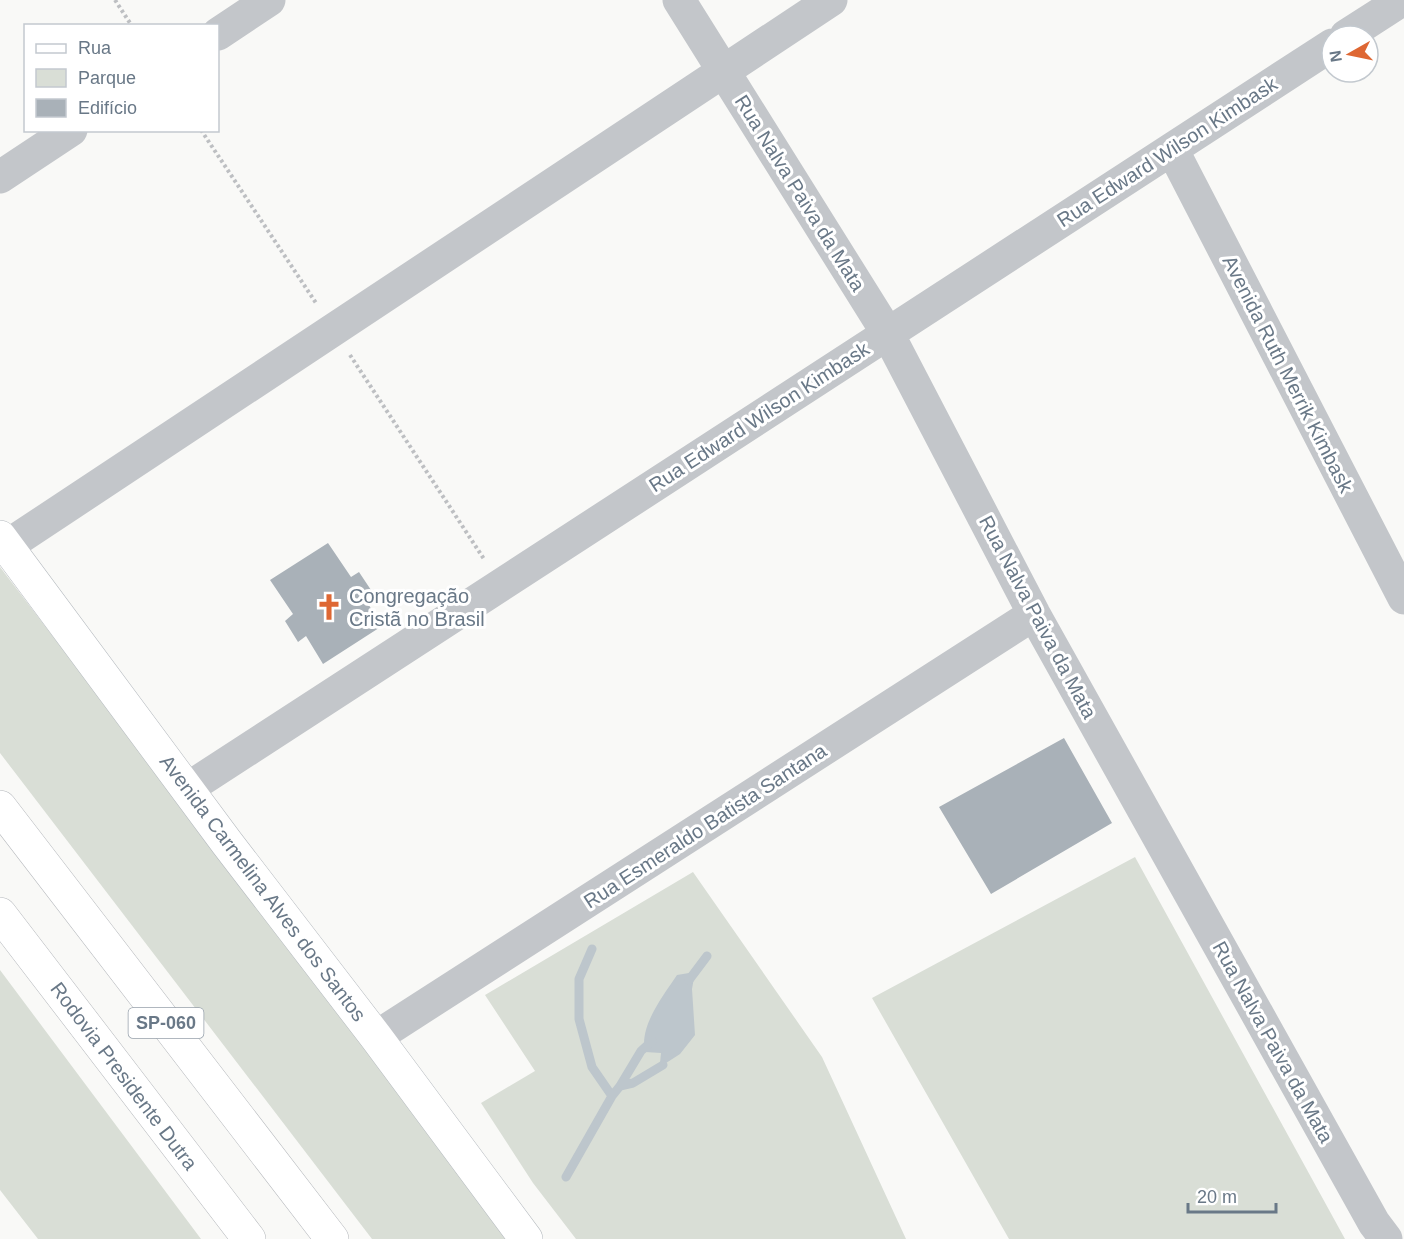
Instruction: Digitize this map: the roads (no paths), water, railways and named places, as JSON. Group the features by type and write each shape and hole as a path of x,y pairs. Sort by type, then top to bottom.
{"main road":[{"name":"Avenida Carmelina Alves dos Santos","path":"3,542 526,1239"},
{"name":"SP-060","path":"0,807 332,1239"},
{"name":"Rodovia Presidente Dutra","path":"0,914 249,1239"}],"street":[{"path":"219,33 269,0"},
{"name":"Rua Nalva Paiva da Mata","path":"680,0 888,334 1034,614 1374,1223 1386,1239"},
{"path":"3,542 831,0"},
{"path":"1365,24 1402,0"},
{"name":"Rua Edward Wilson Kimbask","path":"187,789 1320,53"},
{"path":"0,177 68,132"},
{"name":"Avenida Ruth Merrik Kimbask","path":"1172,149 1404,598"},
{"name":"Rua Esmeraldo Batista Santana","path":"376,1037 1034,614"}],"waterway":[{"path":"592,949 579,979 579,1019 592,1067 612,1096"},
{"path":"689,980 707,956"},
{"path":"566,1177 612,1096 641,1051 652,1041"},
{"path":"620,1086 633,1083 663,1065"}],"place":[{"name":"Congregação Cristã no Brasil","path":"329,607"}]}
